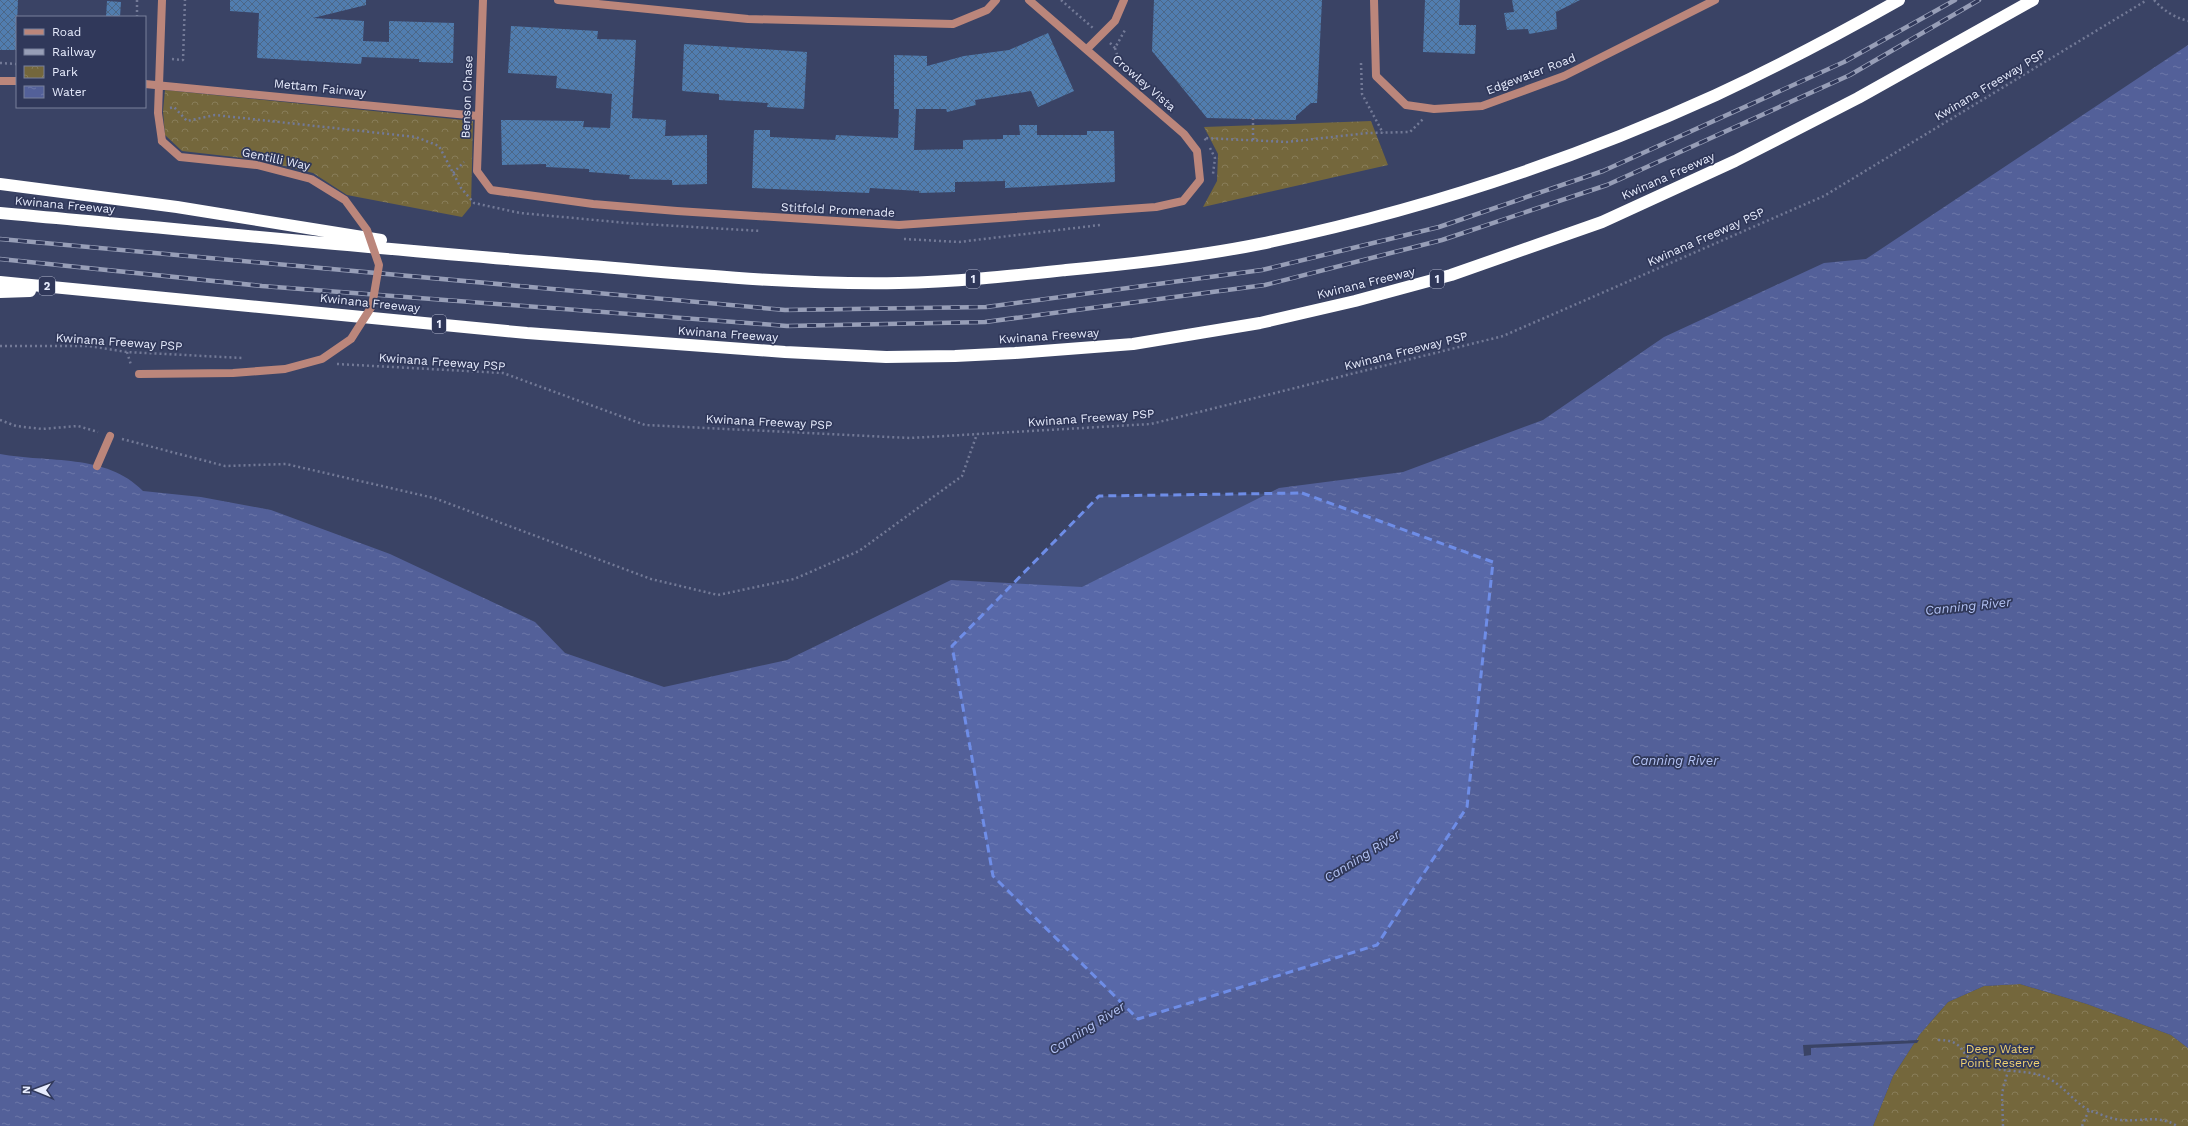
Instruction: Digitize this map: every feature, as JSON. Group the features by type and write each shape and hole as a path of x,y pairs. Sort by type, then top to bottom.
{"highway":[{"name":"Kwinana Freeway","path":"0,213 487,258 785,281 899,283 1010,276 1134,263 1260,244 1346,224 1432,201 1514,174 1591,146 1714,96 1828,40 1898,0"},
{"name":"Kwinana Freeway","path":"0,282 526,333 801,353 886,357 1008,354 1133,344 1260,324 1452,275 1602,222 1735,161 1851,102 2033,0"},
{"name":"1","path":"0,184 177,207 487,258"},
{"name":"1","path":"0,292 94,290"}],"street":[{"name":"Gentilli Way","path":"139,374 233,373 285,369 322,359 351,339 372,306 379,265 367,230 345,200 312,179 257,165 180,157 162,141 158,113 162,0"},
{"name":"Benson Chase","path":"483,0 477,171 491,190"},
{"path":"558,0 748,19 953,24 987,10 996,0"},
{"name":"Crowley Vista","path":"1029,0 1184,134 1197,151 1200,180 1183,202"},
{"path":"1087,49 1115,21 1124,0"},
{"name":"Edgewater Road","path":"1374,0 1376,76 1406,104 1434,109 1482,106 1564,76 1716,0"},
{"path":"0,81 16,81"},
{"name":"Mettam Fairway","path":"146,84 478,116"},
{"name":"Stitfold Promenade","path":"491,190 593,204 677,212 899,225 1156,207 1183,202"},
{"path":"97,466 110,436"}],"path":[{"path":"137,0 137,16"},
{"path":"161,59 183,60 185,0"},
{"name":"Kwinana Freeway PSP","path":"331,364 503,373 645,425 910,438 1151,424 1503,336 1824,196 2148,0"},
{"path":"2154,0 2163,10 2175,17 2188,21"},
{"path":"0,63 16,64"},
{"path":"158,113 174,107 188,121 215,115 416,137 439,146 461,188 474,203 520,213 627,223 768,231"},
{"path":"1213,180 1215,158 1204,138 1253,142 1287,142 1368,133 1410,132 1434,109"},
{"path":"1253,118 1253,142"},
{"path":"903,238 959,242 1108,224"},
{"name":"Kwinana Freeway PSP","path":"0,346 88,346 127,352 244,358"},
{"path":"0,420 16,426 42,429 78,426 110,436 225,466 286,464 434,498 651,579 718,595 794,579 859,551 962,476 977,434"},
{"path":"1938,1040 1954,1042 1962,1048 1972,1060 1992,1068 2008,1071 2030,1072 2052,1080 2089,1110 2120,1120 2153,1118 2167,1120 2177,1126"},
{"path":"2003,1126 2002,1092 2008,1071"},
{"path":"2082,1126 2089,1110"}],"highlighted area":[{"path":"1302,493 1493,562 1467,807 1377,945 1138,1019 993,876 952,646 1099,496"}],"green space":[{"path":"165,90 473,121 471,206 462,217 347,195 313,173 260,160 182,151 165,135 163,111"},
{"path":"1371,121 1388,165 1203,207 1217,181 1218,154 1204,127"},
{"name":"Deep Water Point Reserve","path":"2020,984 2087,1004 2171,1035 2188,1048 2188,1126 1873,1126 1893,1076 1920,1034 1948,1002 1984,986"}],"water":[{"name":"Canning River","path":"2188,45 2188,1048 2171,1035 2087,1004 2020,984 1984,986 1948,1002 1920,1034 1893,1076 1873,1126 0,1126 0,454 94,465 112,470 128,479 143,491 201,497 271,510 390,554 535,622 565,653 664,687 787,660 951,580 1082,587 1279,488 1403,472 1543,420 1664,337 1824,263 1866,259"}],"pier":[{"path":"1919,1040 1917,1043 1811,1048 1811,1055 1804,1056 1803,1045"}],"building":[{"path":"0,0 18,0 17,16 16,16 16,50 0,50"},
{"path":"230,0 366,0 366,5 313,18 364,21 363,41 389,42 389,21 454,23 453,63 419,62 419,59 362,57 361,64 257,58 259,13 230,11"},
{"path":"1154,0 1322,0 1317,103 1311,103 1296,116 1296,120 1207,118 1152,51"},
{"path":"1425,0 1460,0 1459,25 1476,25 1475,54 1423,52"},
{"path":"1512,0 1580,0 1556,12 1557,29 1529,34 1528,29 1507,30 1504,13 1514,12"},
{"path":"107,1 121,2 120,16 106,16"},
{"path":"511,26 598,31 597,39 636,40 632,118 666,120 665,136 707,135 707,184 672,185 672,180 629,179 630,175 589,172 589,169 546,167 546,164 502,165 501,120 584,121 583,127 610,128 612,94 556,88 557,76 508,73"},
{"path":"1048,33 1074,91 1038,107 1031,91 975,100 976,105 947,112 946,109 916,109 914,150 963,149 963,140 1003,139 1003,135 1020,135 1019,125 1037,125 1037,135 1087,135 1087,131 1114,131 1115,182 1005,188 1005,181 955,182 955,192 919,193 919,191 870,188 869,193 752,188 754,130 770,130 770,137 835,140 836,135 898,138 899,109 894,109 894,55 927,56 927,66 964,56 1009,50"},
{"path":"684,44 807,52 804,109 767,107 768,103 719,100 719,94 682,91"}],"railway":[{"path":"0,239 785,310 986,307 1262,270 1439,227 1603,171 1844,62 1955,0"},
{"path":"0,259 262,286 787,326 985,322 1265,285 1442,240 1607,185 1850,75 1979,0"}]}
